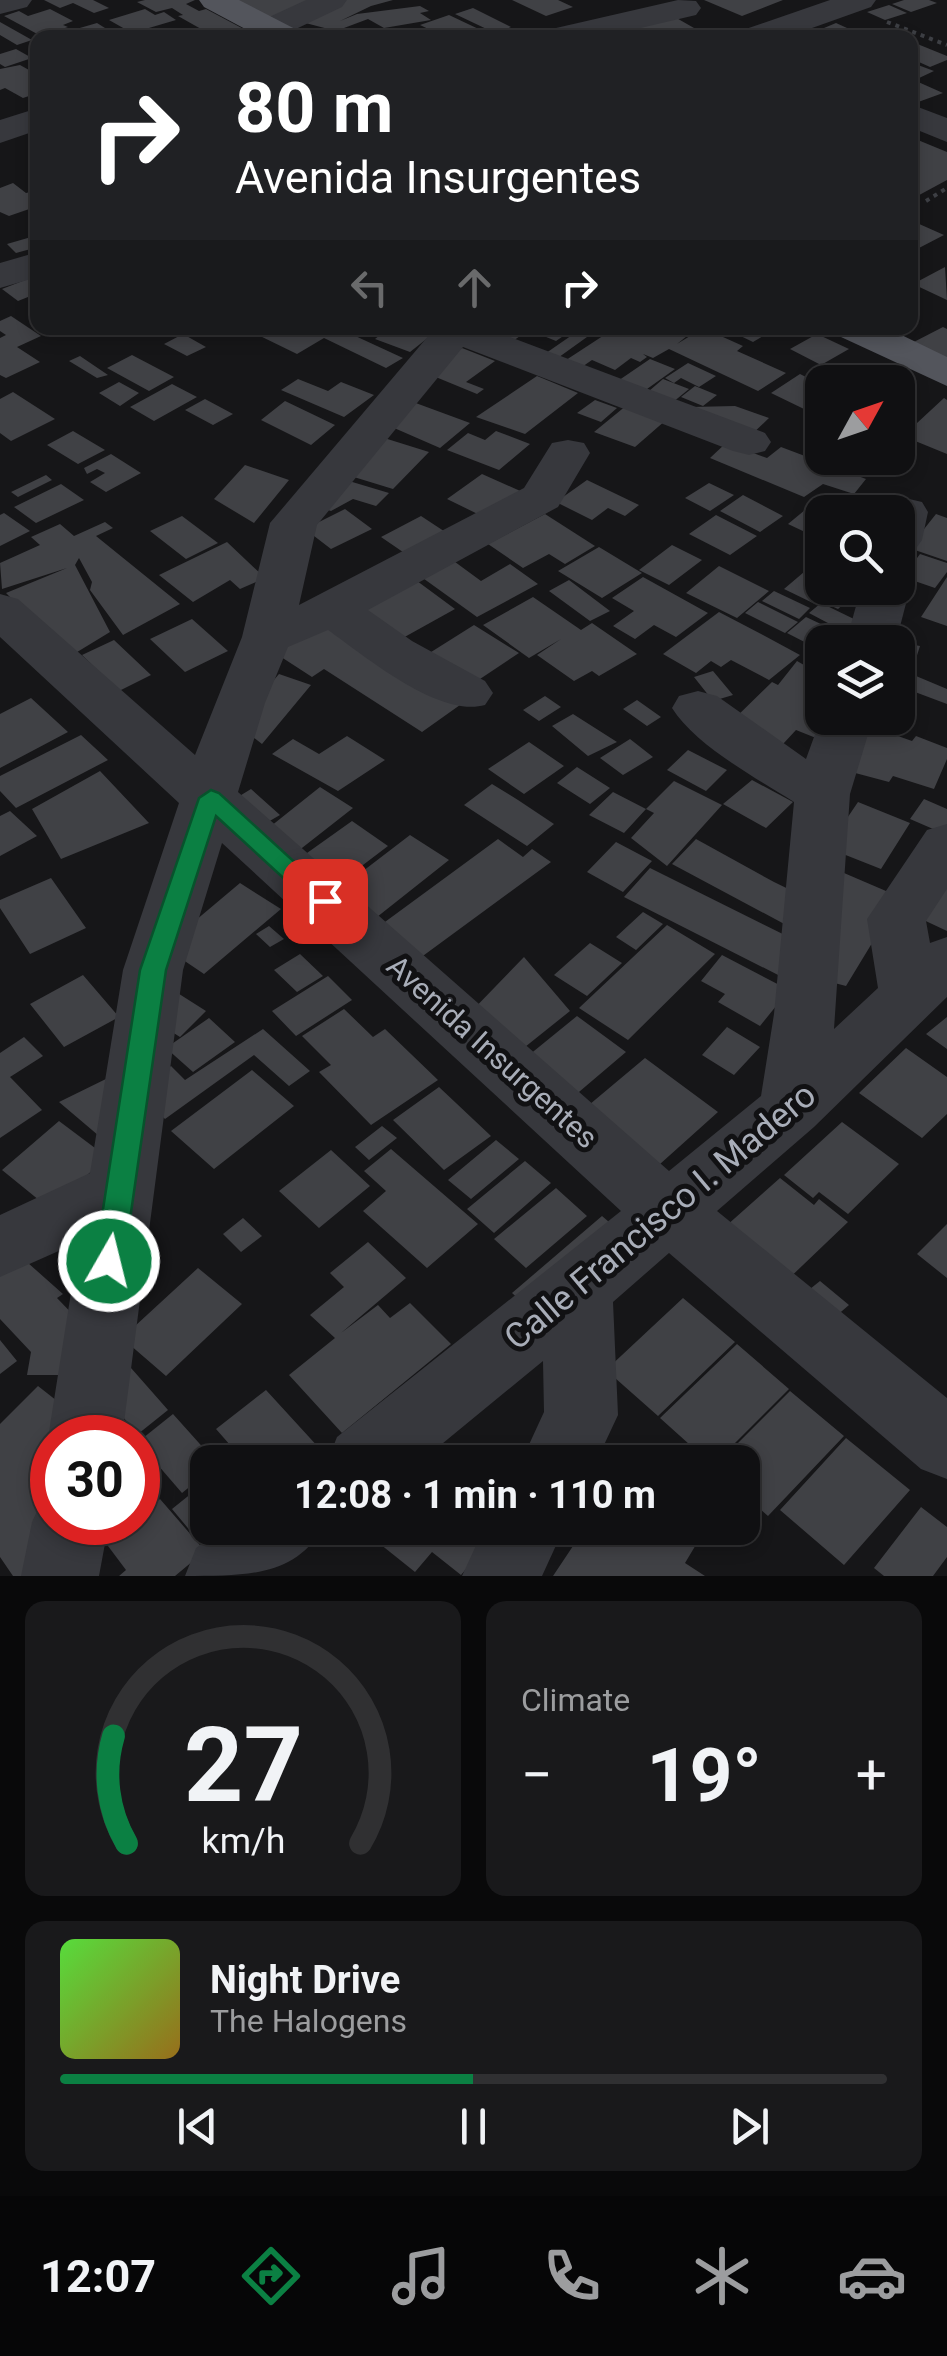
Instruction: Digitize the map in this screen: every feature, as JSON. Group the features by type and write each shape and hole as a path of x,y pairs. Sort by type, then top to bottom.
{"main road":[{"path":"216,0 262,30"},
{"path":"870,335 947,373"}],"street":[{"path":"0,6 16,0"},
{"path":"279,30 330,0"},
{"path":"771,30 852,2"},
{"path":"583,30 676,4 731,30"},
{"path":"918,118 947,131"},
{"path":"0,132 30,121"},
{"path":"0,146 30,143"},
{"path":"0,276 30,267"},
{"path":"87,1415 153,970 239,703 267,637 294,523 451,335"},
{"path":"472,335 748,442"},
{"path":"267,637 333,609 542,497 568,453"},
{"path":"333,609 394,653 466,693"},
{"name":"Avenida Insurgentes","path":"0,610 667,1211 947,1444"},
{"path":"698,708 762,757 822,794"},
{"path":"792,1108 805,1014 822,794 841,735"},
{"path":"928,976 896,919 947,844"},
{"name":"Calle Francisco I. Madero","path":"385,1445 578,1290 792,1108 928,976"},
{"path":"0,1248 119,1191"},
{"path":"566,1445 581,1415 578,1290"},
{"path":"60,1576 66,1545"},
{"path":"224,1576 263,1545"},
{"path":"502,1576 518,1545"}],"path":[{"path":"852,2 914,30"},
{"path":"918,32 947,45"},
{"path":"926,201 947,188"}],"building":[{"path":"44,0 93,0 109,8 94,13 73,3 60,8"},
{"path":"195,0 186,4 199,11 206,9 245,30 203,30 178,16 183,15 172,8 156,12 137,2"},
{"path":"229,0 315,0 272,23"},
{"path":"336,0 393,0 371,6 340,21 357,14 420,6 429,11 420,13 431,20 384,28 368,19 332,30 294,20"},
{"path":"512,0 558,0 573,7 546,16"},
{"path":"704,0 783,0 742,16"},
{"path":"904,0 937,3 911,12 892,4"},
{"path":"889,5 907,13 885,20 867,12"},
{"path":"473,8 511,27 489,30 455,14"},
{"path":"50,9 73,21 59,30 30,30 4,16 19,11 28,16"},
{"path":"145,9 155,15 164,12 176,20 142,30 127,30 109,20"},
{"path":"449,15 481,30 430,30 420,25"},
{"path":"673,16 694,28 687,30 614,30"},
{"path":"0,22 30,41 17,45 0,35"},
{"path":"97,23 108,30 73,30"},
{"path":"836,23 851,30 829,30 824,28"},
{"path":"918,44 947,56 947,60 930,67 918,62"},
{"path":"16,49 30,59 5,67 0,64 0,54"},
{"path":"20,65 30,71 30,96 23,98 5,88 0,90 0,69"},
{"path":"918,65 934,71 918,79"},
{"path":"918,82 943,93 918,102"},
{"path":"918,140 947,152 947,180 918,196"},
{"path":"13,183 30,192 30,209 9,216 0,212 0,188"},
{"path":"918,223 944,235 919,248"},
{"path":"30,237 30,249 16,253 7,244"},
{"path":"945,267 947,300 918,286 918,281"},
{"path":"30,278 30,296 18,301 2,289"},
{"path":"11,316 30,329 30,335 41,336 17,347 40,362 6,378 0,375 0,338 6,335 0,331 0,321"},
{"path":"943,327 947,329 947,366 908,345"},
{"path":"185,335 206,347 187,356 164,344"},
{"path":"258,335 353,335 403,358 386,368 324,338 297,354"},
{"path":"380,335 431,335 410,352 375,339"},
{"path":"474,335 522,335 504,347"},
{"path":"541,335 565,335 556,341"},
{"path":"572,335 587,337 548,365 536,360"},
{"path":"604,335 687,336 677,344 692,335 719,335 743,346 737,351 786,373 758,391 669,349 653,358 643,354 647,357 640,362 631,358 615,370 592,360 579,369 563,362"},
{"path":"738,335 765,335 753,342"},
{"path":"819,335 849,349 821,365 790,349"},
{"path":"462,348 495,361 466,382 484,389 477,394 426,373"},
{"path":"132,355 174,377 149,391 107,368"},
{"path":"80,356 108,375 97,378 69,361"},
{"path":"650,359 675,369 640,394 609,387"},
{"path":"688,363 716,376 699,387 681,378 674,383 665,378"},
{"path":"800,374 805,376 804,409 771,393"},
{"path":"537,376 578,393 525,434 476,417"},
{"path":"298,379 328,391 341,382 374,395 344,417 281,390"},
{"path":"663,379 689,389 667,407 642,397"},
{"path":"119,382 139,393 120,406 99,393"},
{"path":"172,384 197,397 154,421 130,407"},
{"path":"695,386 717,395 703,406 681,397"},
{"path":"13,392 55,419 11,441 0,433 0,399"},
{"path":"944,398 947,400 947,454 915,441 915,425"},
{"path":"205,399 233,414 213,425 185,410"},
{"path":"595,400 617,408 601,422 577,413"},
{"path":"285,401 335,425 311,445 261,420"},
{"path":"413,402 470,423 440,448 385,424"},
{"path":"627,405 666,420 635,447 594,432"},
{"path":"735,406 769,418 748,438 691,407"},
{"path":"73,431 105,450 78,464 47,445"},
{"path":"496,431 530,444 499,470 447,450 468,433 485,440"},
{"path":"381,437 429,452 393,489 344,474"},
{"path":"726,443 767,458 781,447 805,456 805,475 855,475 866,479 854,494 823,484 804,497 710,458"},
{"path":"111,454 141,473 106,492 90,482 105,473 97,469 87,474 84,468"},
{"path":"245,465 289,480 254,523 214,499"},
{"path":"482,474 527,494 492,521 447,499"},
{"path":"46,475 52,480 18,497 11,492"},
{"path":"339,478 389,493 376,506 353,499 331,511 311,505"},
{"path":"587,480 639,505 625,516 608,508 592,520 556,502"},
{"path":"709,483 734,495 710,511 685,498"},
{"path":"61,484 84,500 36,523 14,507"},
{"path":"743,495 783,516 760,532 720,511"},
{"path":"345,509 372,529 331,549 305,529"},
{"path":"805,510 805,532 788,524"},
{"path":"4,513 30,531 0,546 0,515"},
{"path":"545,514 595,546 565,564 549,554 523,568 488,544"},
{"path":"936,514 947,518 947,561 915,550 915,540"},
{"path":"716,515 757,536 730,555 689,534"},
{"path":"182,516 218,543 186,559 150,531"},
{"path":"421,516 459,541 419,563 381,537"},
{"path":"105,522 113,528 96,536 180,604 123,635 90,590 92,582 79,558 75,565 110,632 69,657 6,593 67,568 2,589 0,563 40,545 31,537 60,524 74,536"},
{"path":"227,542 265,578 240,589 230,580 193,602 159,575"},
{"path":"672,545 702,560 669,585 639,570"},
{"path":"599,547 642,573 602,598 558,571"},
{"path":"920,554 947,563 947,572 935,588 915,581 915,561"},
{"path":"451,559 481,581 510,564 538,584 477,617 420,576"},
{"path":"719,566 769,591 737,618 686,593"},
{"path":"804,572 805,572 805,599 784,589"},
{"path":"643,577 708,613 676,637 654,625 635,639 613,626 634,611 612,598"},
{"path":"947,577 947,626 921,617"},
{"path":"413,578 455,609 401,639 359,607"},
{"path":"569,580 610,611 590,621 549,591"},
{"path":"774,591 810,608 799,619 762,601"},
{"path":"533,597 581,630 592,623 637,654 599,676 592,671 574,681 537,655 561,639 529,658 483,625"},
{"path":"758,602 798,622 785,633 745,613"},
{"path":"825,605 856,620 850,625 832,625 809,613"},
{"path":"719,612 800,655 769,680 731,660 721,667 711,661 696,673 663,654"},
{"path":"806,617 823,625 805,625 805,642 787,633"},
{"path":"192,619 228,651 185,672 150,639"},
{"path":"322,619 460,705 422,732 324,669 312,677 275,653"},
{"path":"474,625 519,653 465,689 420,659"},
{"path":"114,640 151,675 119,691 82,655"},
{"path":"797,661 804,665 805,734 796,730 770,758 730,723 772,682 778,685"},
{"path":"713,671 733,695 713,701 694,677"},
{"path":"279,674 311,685 262,744 236,724"},
{"path":"915,677 947,689 947,704 915,692"},
{"path":"545,696 561,707 539,721 523,710"},
{"path":"31,698 68,732 0,768 0,714"},
{"path":"637,700 661,717 647,726 623,709"},
{"path":"573,714 617,742 588,756 552,726"},
{"path":"81,735 108,760 16,808 0,791 0,776"},
{"path":"808,735 828,735 831,744"},
{"path":"851,735 895,735 912,741 916,736 947,748 947,759 934,789 893,776 889,782 844,770"},
{"path":"347,736 385,760 338,791 272,754 293,739 319,754"},
{"path":"630,739 653,757 623,775 600,758"},
{"path":"529,742 564,766 524,794 488,769"},
{"path":"688,750 727,770 706,791 667,770"},
{"path":"577,767 610,788 590,804 557,783"},
{"path":"100,771 149,823 61,859 32,809"},
{"path":"752,780 793,802 766,828 723,804"},
{"path":"674,781 722,805 667,866 631,838 654,813 646,809"},
{"path":"492,784 554,824 527,846 464,805"},
{"path":"320,787 353,808 293,855 261,834"},
{"path":"251,789 280,815 261,826 233,800"},
{"path":"613,792 646,809 624,833 589,815"},
{"path":"924,799 947,809 947,835 910,819"},
{"path":"858,802 910,823 881,869 838,852 835,836"},
{"path":"10,811 37,836 0,856 0,816"},
{"path":"352,821 388,846 338,884 300,858"},
{"path":"410,835 449,860 372,921 333,894"},
{"path":"498,839 523,857 532,849 551,862 416,961 374,930"},
{"path":"696,839 811,900 788,926 672,864"},
{"path":"616,842 652,861 623,892 587,872"},
{"path":"650,868 807,946 782,977 624,897"},
{"path":"844,873 900,897 846,986 823,980"},
{"path":"947,875 947,931 915,916"},
{"path":"51,878 86,928 30,954 0,908 0,900"},
{"path":"240,883 281,909 204,974 164,947"},
{"path":"643,912 663,924 636,950 616,937"},
{"path":"667,925 715,954 628,1040 579,1008"},
{"path":"269,926 284,939 270,947 256,934"},
{"path":"590,943 622,963 587,996 554,975"},
{"path":"300,954 323,976 297,992 274,970"},
{"path":"722,955 789,990 760,1026 718,1002 725,994 701,981"},
{"path":"524,957 570,1011 510,1059 465,1018"},
{"path":"83,975 119,1017 64,1047 30,1004"},
{"path":"328,976 352,1000 296,1036 272,1011"},
{"path":"165,985 206,1011 180,1037 147,1016"},
{"path":"344,1009 373,1037 385,1029 438,1080 371,1125 319,1072 331,1065 302,1036"},
{"path":"577,1016 626,1052 566,1103 518,1064"},
{"path":"947,1017 947,1049 926,1034"},
{"path":"209,1018 235,1042 193,1072 166,1048"},
{"path":"727,1027 760,1047 734,1075 702,1055"},
{"path":"263,1029 310,1071 289,1086 254,1055 165,1119 138,1092 171,1066 185,1080"},
{"path":"24,1037 43,1056 10,1077 42,1110 0,1138 0,1053"},
{"path":"906,1048 947,1077 947,1114 922,1138 859,1093"},
{"path":"645,1058 718,1112 650,1173 577,1115"},
{"path":"252,1070 294,1106 214,1169 171,1131"},
{"path":"112,1076 112,1147 59,1102"},
{"path":"439,1087 491,1136 444,1170 393,1120"},
{"path":"59,1121 107,1157 50,1209 2,1170"},
{"path":"842,1122 899,1164 848,1214 819,1192 813,1198 784,1175"},
{"path":"382,1126 397,1138 369,1160 355,1147"},
{"path":"496,1140 519,1159 471,1199 448,1180"},
{"path":"391,1149 478,1224 427,1268 363,1211 386,1191 364,1171"},
{"path":"331,1150 370,1186 319,1228 279,1191"},
{"path":"525,1161 551,1183 494,1233 467,1209"},
{"path":"780,1178 814,1205 819,1199 848,1222 780,1287 717,1234"},
{"path":"556,1188 587,1216 526,1268 494,1239"},
{"path":"602,1216 623,1234 533,1312 512,1293"},
{"path":"243,1218 262,1236 241,1252 223,1234"},
{"path":"947,1224 947,1278 917,1254"},
{"path":"368,1242 406,1278 341,1333 378,1305 390,1318 410,1303 451,1344 342,1433 289,1375 335,1338 310,1315 344,1287 330,1273"},
{"path":"10,1247 63,1294 57,1298 84,1326 77,1375 27,1375 31,1352 0,1319 0,1255"},
{"path":"198,1268 242,1304 166,1376 122,1338"},
{"path":"820,1281 849,1305 828,1323 800,1297"},
{"path":"683,1298 735,1342 658,1416 606,1370"},
{"path":"0,1340 17,1361 0,1374"},
{"path":"737,1344 789,1389 733,1445 690,1445 660,1418"},
{"path":"124,1360 168,1410 160,1416 121,1415 106,1398"},
{"path":"38,1386 66,1408 63,1415 30,1415 30,1545 45,1545 44,1555 24,1576 13,1576 0,1557 0,1424"},
{"path":"266,1390 316,1445 230,1445 216,1429"},
{"path":"790,1391 844,1436 768,1516 760,1509 760,1445 736,1445"},
{"path":"173,1414 201,1445 190,1445 190,1487 182,1493 160,1468 160,1424"},
{"path":"846,1438 910,1490 844,1565 780,1510"},
{"path":"190,1494 190,1531 172,1509"},
{"path":"160,1499 190,1534 190,1545 200,1545 205,1551 175,1576 119,1576 126,1570 107,1545 160,1545"},
{"path":"921,1507 947,1527 947,1557 933,1576 884,1576 874,1568"},
{"path":"381,1545 487,1545 461,1575 432,1552 415,1572"},
{"path":"574,1545 696,1545 685,1563 705,1576 553,1576"}],"route":[{"path":"109,1261 153,970 211,798 325,901"}]}
